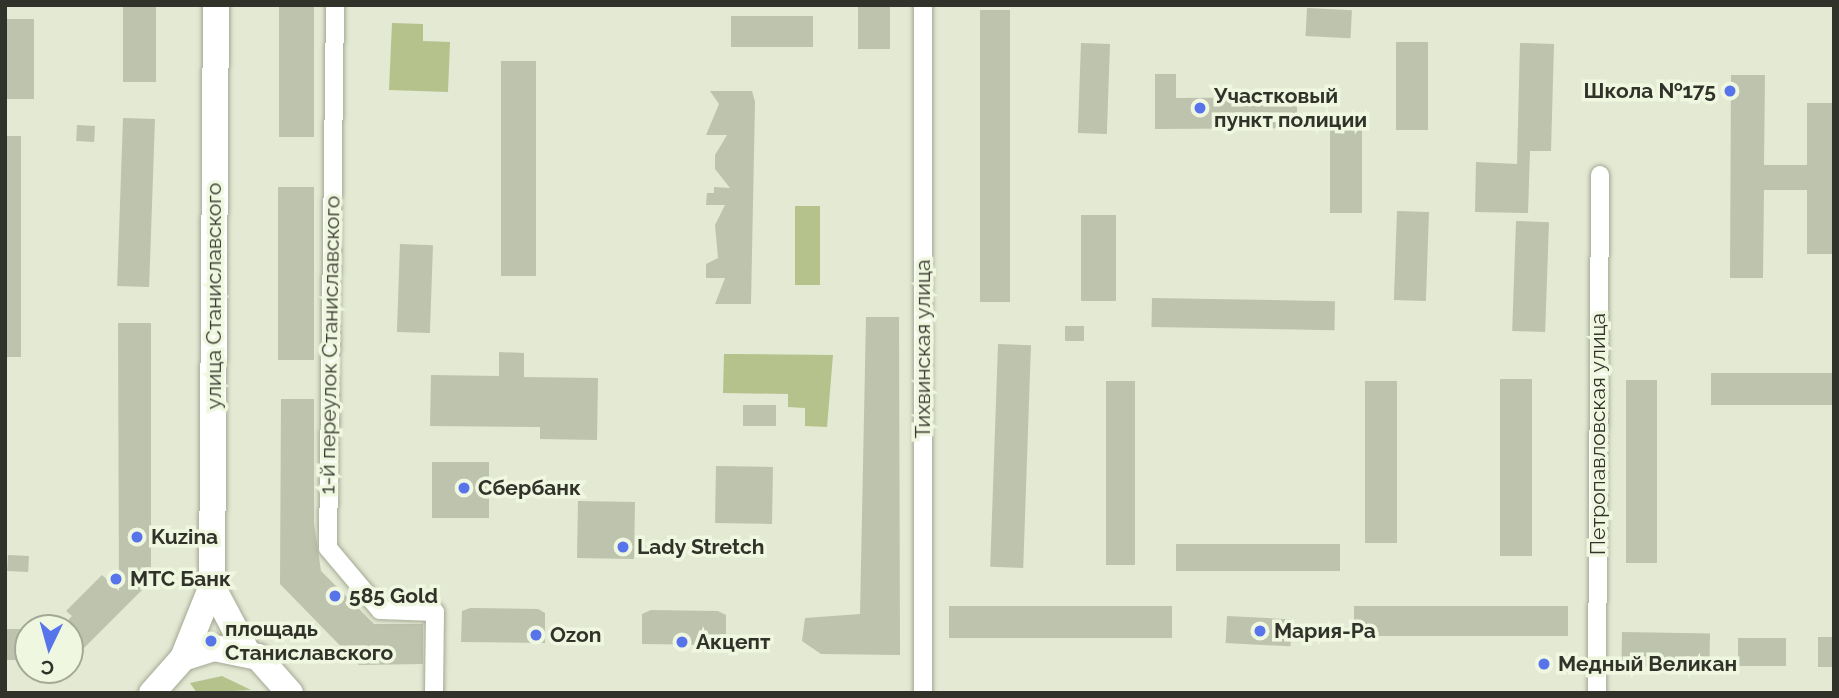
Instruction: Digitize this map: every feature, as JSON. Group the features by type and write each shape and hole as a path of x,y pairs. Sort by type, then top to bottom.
{"main road":[{"name":"улица Станиславского","path":"212,586 216,5"},
{"path":"212,586 247,652"},
{"path":"152,693 183,658 212,586"},
{"path":"183,658 214,648 247,652 269,664 290,693"}],"street":[{"name":"1-й переулок Станиславского","path":"335,5 328,548 380,610 435,612 434,693"},
{"name":"Тихвинская улица","path":"923,5 923,693"},
{"name":"Петропавловская улица","path":"1597,693 1600,175"}],"green space":[{"path":"392,23 423,24 423,41 450,42 448,92 389,90"},
{"path":"795,206 820,206 820,285 795,285"},
{"path":"724,354 833,355 827,427 805,426 805,408 788,407 788,394 723,393"},
{"path":"222,676 251,690 197,693 190,683"}],"building":[{"path":"123,5 156,5 156,82 123,82"},
{"path":"279,5 314,5 314,137 279,137"},
{"path":"858,5 890,5 890,49 858,49"},
{"path":"1307,8 1352,10 1350,38 1306,36"},
{"path":"980,10 1010,10 1010,302 980,302"},
{"path":"731,16 813,16 813,47 731,47"},
{"path":"5,19 34,19 34,99 5,99"},
{"path":"1396,42 1428,42 1428,130 1396,130"},
{"path":"1081,43 1110,44 1107,134 1078,133"},
{"path":"1520,43 1554,44 1551,151 1530,151 1528,213 1475,212 1476,162 1517,164"},
{"path":"501,61 536,61 536,276 501,276"},
{"path":"1155,74 1176,74 1176,98 1297,97 1297,128 1155,129"},
{"path":"1731,75 1765,75 1764,165 1807,165 1807,103 1834,103 1834,254 1807,254 1807,190 1764,190 1763,278 1730,278"},
{"path":"710,91 752,91 755,102 751,304 715,304 725,278 706,278 706,264 718,258 715,225 725,205 706,205 707,193 714,193 714,187 730,188 715,169 715,155 727,135 706,135 719,104"},
{"path":"123,118 155,119 149,287 117,286"},
{"path":"77,125 95,126 94,142 76,141"},
{"path":"1330,125 1362,125 1362,213 1330,213"},
{"path":"5,136 21,136 21,357 5,357"},
{"path":"278,187 314,187 314,360 278,360"},
{"path":"1397,211 1429,212 1426,301 1394,300"},
{"path":"1081,215 1116,215 1116,301 1081,301"},
{"path":"1516,221 1549,222 1545,332 1512,331"},
{"path":"400,244 433,245 430,333 397,332"},
{"path":"1152,298 1335,301 1334,330 1151,327"},
{"path":"866,317 899,317 900,655 821,654 802,641 805,618 860,614"},
{"path":"118,323 151,323 151,581 84,648 84,614 70,614 66,611 102,575 119,591"},
{"path":"1065,326 1084,326 1084,341 1065,341"},
{"path":"998,344 1031,345 1023,568 990,567"},
{"path":"499,352 524,353 524,377 598,378 597,440 540,439 540,427 430,426 431,375 499,376"},
{"path":"1711,373 1834,373 1834,405 1711,405"},
{"path":"1500,379 1532,379 1532,556 1500,556"},
{"path":"1626,380 1657,380 1657,563 1626,563"},
{"path":"1106,381 1135,381 1135,565 1106,565"},
{"path":"1365,381 1397,381 1397,543 1365,543"},
{"path":"281,399 314,399 314,523 321,571 374,624 423,624 423,664 359,665 280,584"},
{"path":"743,405 776,405 776,426 743,426"},
{"path":"432,462 489,462 489,518 432,518"},
{"path":"716,466 773,467 772,524 715,523"},
{"path":"578,501 635,502 634,559 577,558"},
{"path":"1176,544 1340,544 1340,571 1176,571"},
{"path":"8,555 29,556 28,572 7,571"},
{"path":"949,606 1172,606 1172,638 949,638"},
{"path":"1354,606 1568,606 1568,636 1354,636"},
{"path":"470,608 538,609 545,613 545,643 461,642 462,611"},
{"path":"651,610 718,611 726,615 726,645 642,644 642,614"},
{"name":"Мария-Ра","path":"1227,616 1292,619 1290,646 1226,643"},
{"path":"5,629 14,629 14,660 5,660"},
{"path":"1622,632 1710,634 1709,668 1621,666"},
{"path":"1818,637 1834,637 1834,667 1818,667"},
{"path":"1738,638 1786,638 1786,666 1738,666"}],"place":[{"name":"Школа №175","path":"1730,91"},
{"name":"Участковый пункт полиции","path":"1200,108"},
{"name":"Сбербанк","path":"464,488"},
{"name":"Kuzina","path":"137,537"},
{"name":"Lady Stretch","path":"623,547"},
{"name":"МТС Банк","path":"116,579"},
{"name":"585 Gold","path":"335,596"},
{"name":"Мария-Ра","path":"1260,631"},
{"name":"Ozon","path":"536,635"},
{"name":"площадь Станиславского","path":"211,641"},
{"name":"Акцепт","path":"682,642"},
{"name":"Медный Великан","path":"1544,664"}]}
